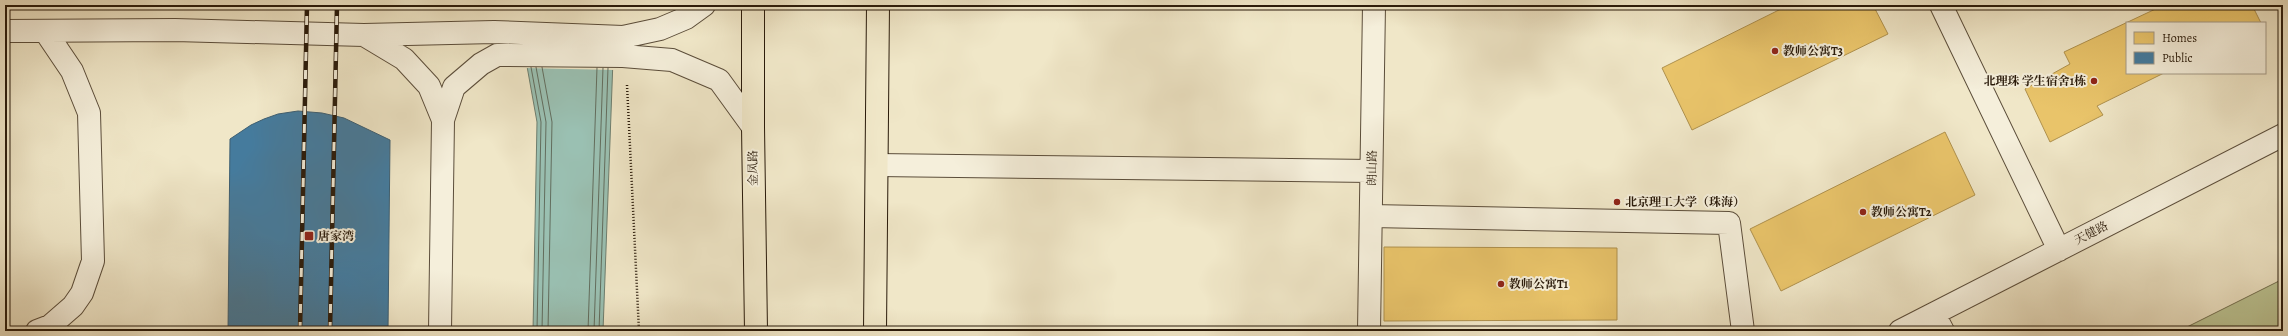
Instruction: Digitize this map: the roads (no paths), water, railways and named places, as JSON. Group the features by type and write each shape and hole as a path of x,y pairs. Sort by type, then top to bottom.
{"highway":[{"name":"金凤路","path":"754,5 753,127 756,331"},
{"path":"875,331 878,5"}],"street":[{"path":"440,331 443,120 454,87 481,64 497,55 623,47 686,18 704,5"},
{"name":"朗山路","path":"1368,331 1374,5"},
{"path":"1941,5 2058,250"},
{"path":"5,31 175,30 364,35 494,32 623,47 672,60 719,80 753,127"},
{"path":"37,331 50,326 73,306 82,293 93,261 89,113 72,71 46,31"},
{"path":"364,35 404,59 429,86 443,120"},
{"name":"天健路","path":"1900,331 1938,322 2058,250 2283,135"},
{"path":"877,165 1372,171"},
{"path":"1371,216 1729,223 1743,331"}],"water":[{"path":"516,5 615,5 603,331 533,331 537,122"}],"railway":[{"path":"300,331 307,5"},
{"path":"330,331 337,5"}],"place":[{"name":"教师公寓T3","path":"1775,51"},
{"name":"北理珠 学生宿舍1栋","path":"2094,81"},
{"name":"北京理工大学（珠海）","path":"1617,202"},
{"name":"教师公寓T2","path":"1863,212"},
{"name":"唐家湾","path":"309,236"},
{"name":"教师公寓T1","path":"1501,284"}]}
